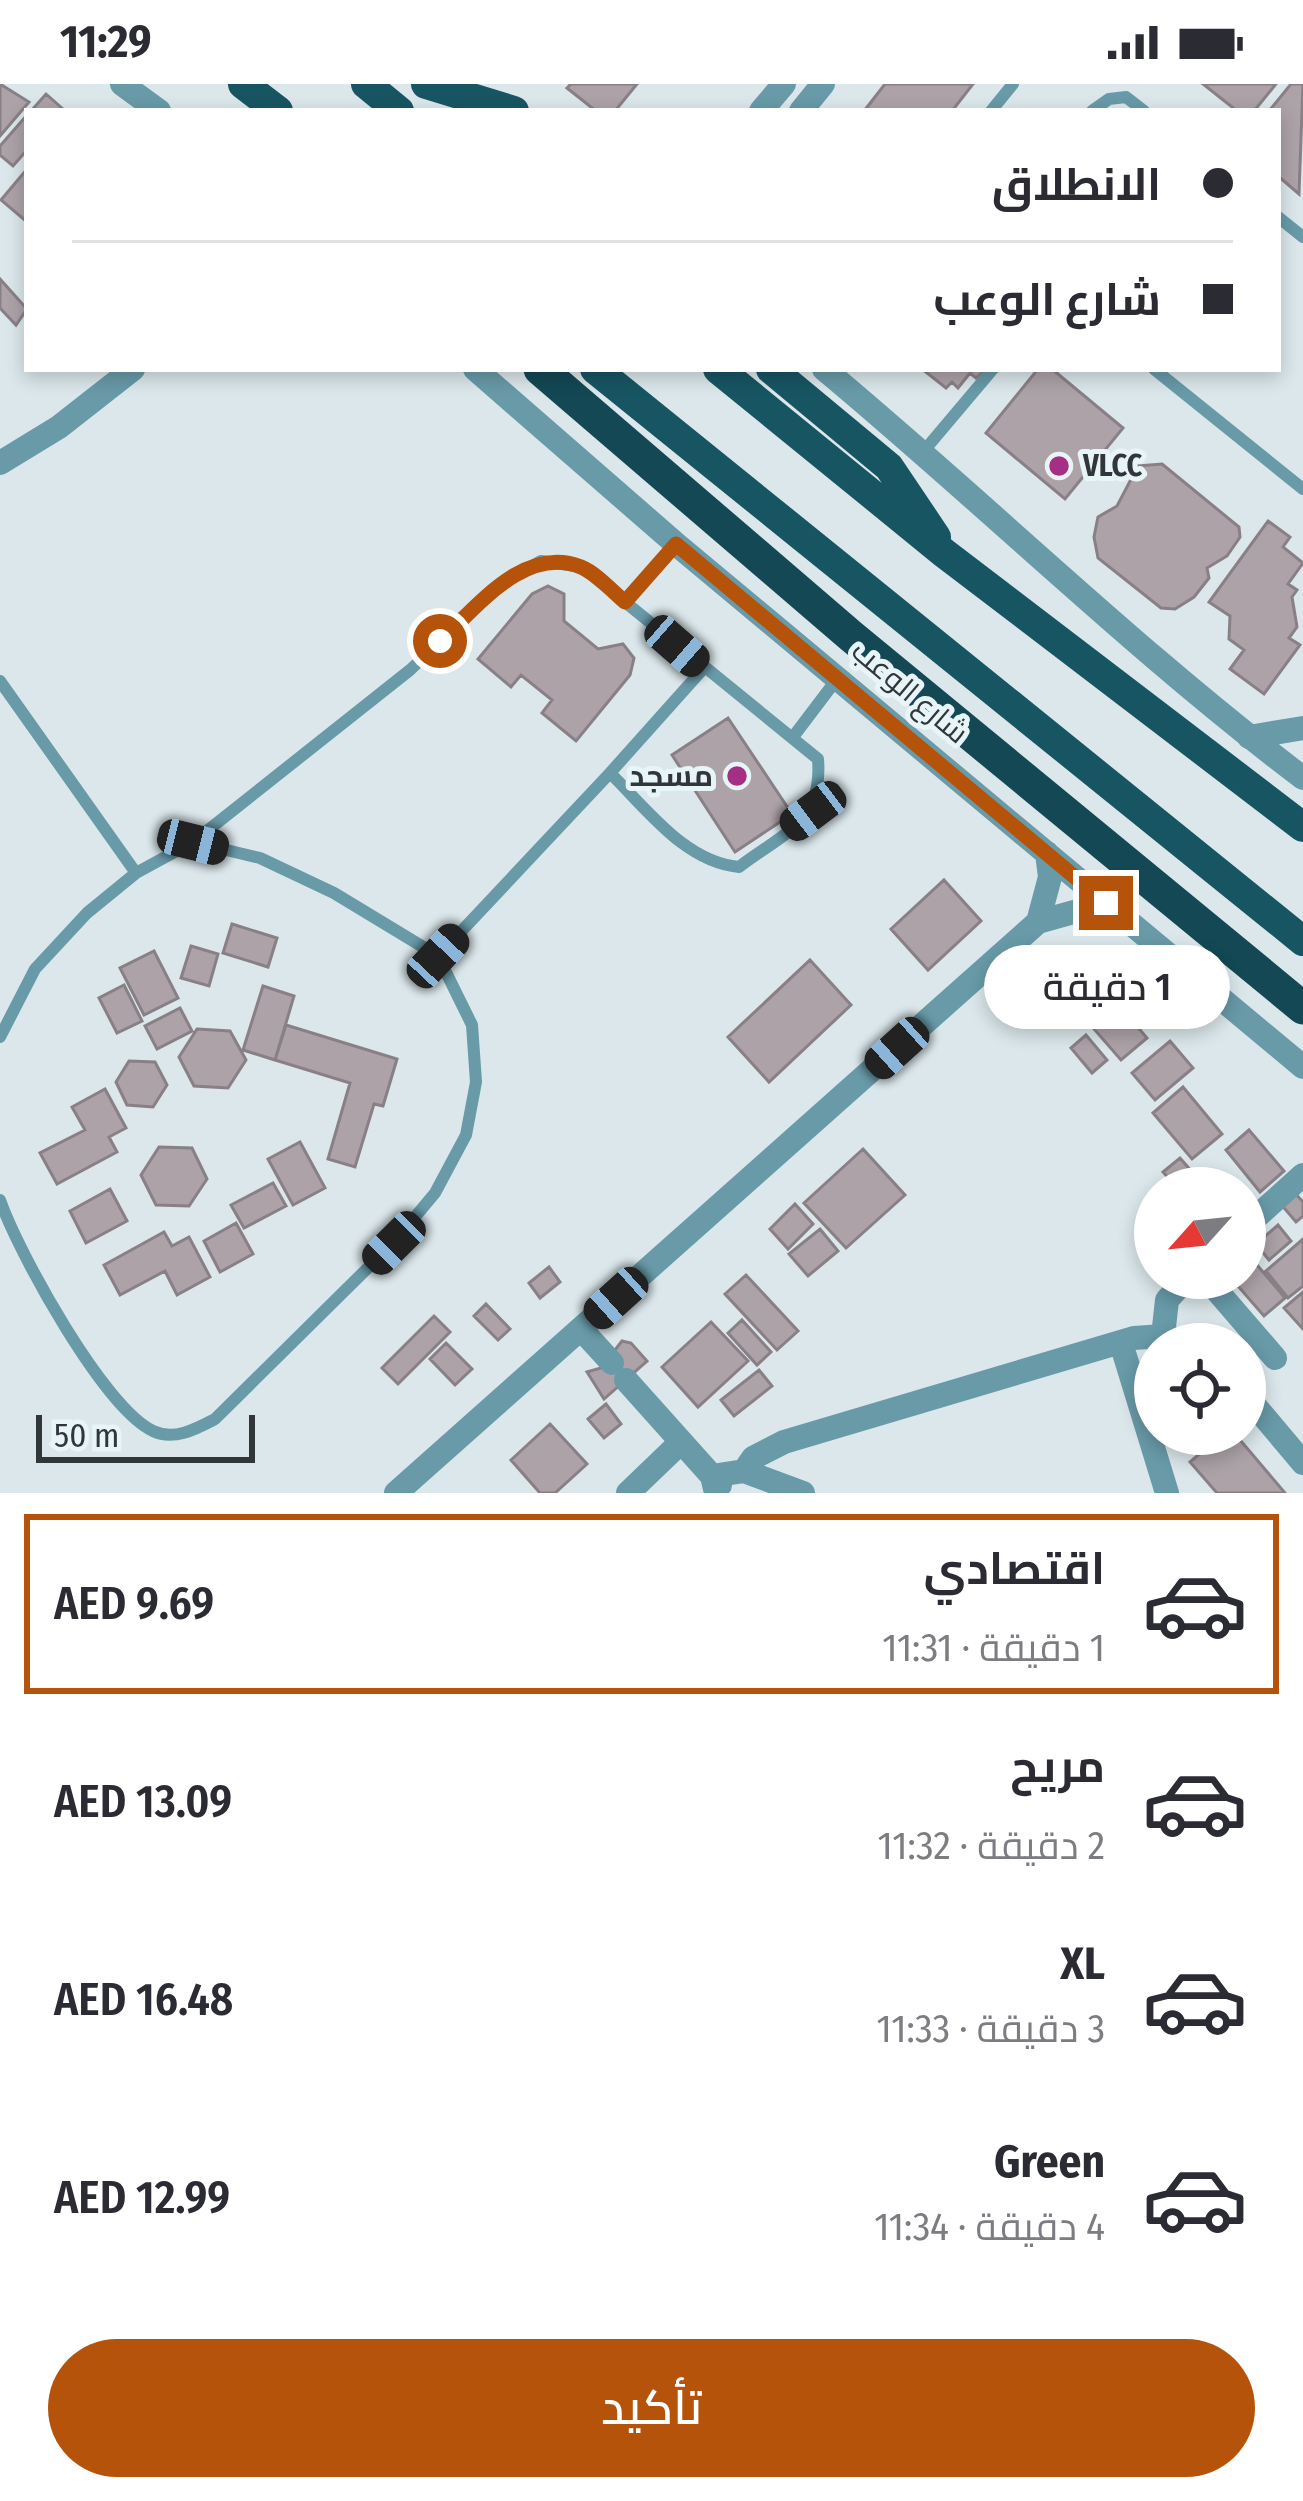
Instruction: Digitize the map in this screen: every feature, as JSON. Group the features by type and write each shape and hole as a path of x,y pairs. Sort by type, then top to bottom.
{"highway":[{"path":"543,372 851,636 1303,1008"}],"main road":[{"path":"243,84 274,108"},
{"path":"366,84 395,108"},
{"path":"426,84 506,108"},
{"name":"شارع الوعب","path":"599,372 1300,935"},
{"path":"722,372 944,553 1303,827"},
{"path":"775,372 889,467 944,553"}],"street":[{"path":"122,84 155,108"},
{"path":"484,84 512,108"},
{"path":"764,108 784,84"},
{"path":"803,108 823,84"},
{"path":"0,464 59,427 129,372"},
{"name":"شارع الوعب","path":"478,372 676,544 1303,1066"},
{"path":"828,372 1249,737 1303,778"},
{"path":"1249,737 1303,728"},
{"path":"1038,922 1050,877 1047,853"},
{"path":"396,1493 1038,922 1106,903"},
{"path":"1266,1207 1303,1174"},
{"path":"1225,1299 1275,1358"},
{"path":"581,1329 718,1487 743,1471 753,1458 784,1442 1134,1341"},
{"path":"1120,1343 1167,1493"},
{"path":"1266,1419 1303,1463"},
{"path":"628,1493 679,1444"},
{"path":"743,1471 803,1493"}],"lane":[{"path":"993,108 1013,84"},
{"path":"1096,108 1109,99 1126,97 1140,108"},
{"path":"923,452 991,372"},
{"path":"1158,372 1303,489"},
{"path":"625,602 676,544"},
{"path":"0,1037 35,969 87,913 136,873 193,842 410,670 501,584 541,561 581,567 703,669 793,736 818,759 820,786 813,811 739,867 713,865 695,855 610,773"},
{"path":"438,956 703,669"},
{"path":"793,736 838,678"},
{"path":"0,681 136,873"},
{"path":"0,1200 12,1234 117,1406 156,1433 184,1434 215,1419 394,1243 435,1193 466,1135 476,1082 472,1025 438,956 297,875 260,858 193,842"}],"building":[{"path":"0,84 29,102 0,136"},
{"path":"571,84 637,84 617,108 592,108 567,88"},
{"path":"885,84 973,84 954,108 866,108"},
{"path":"1203,84 1276,84 1256,108 1233,108"},
{"path":"1291,84 1303,84 1299,194 1281,179 1281,108 1271,108"},
{"path":"46,94 62,108 34,108"},
{"path":"24,118 24,153 13,166 0,155 0,146"},
{"path":"24,173 24,219 1,200"},
{"path":"0,279 24,306 24,313 16,325 0,308"},
{"path":"926,372 983,372 976,378 970,373 958,388 952,382 946,388"},
{"name":"VLCC","path":"1036,372 1056,372 1123,428 1065,499 986,433"},
{"path":"1162,464 1239,527 1240,537 1227,556 1207,568 1209,578 1194,597 1175,609 1161,608 1098,558 1094,537 1098,517 1117,506 1138,466"},
{"path":"1268,521 1290,537 1283,547 1303,563 1288,584 1297,590 1292,597 1297,627 1289,638 1300,645 1264,694 1230,669 1244,650 1229,639 1230,616 1209,602"},
{"path":"548,586 564,594 564,621 598,649 623,644 634,658 630,675 576,741 542,713 552,700 521,675 511,687 478,659 532,594"},
{"path":"728,718 792,814 735,852 672,755"},
{"path":"944,880 981,921 928,970 891,929"},
{"path":"232,924 277,938 268,967 223,953"},
{"path":"191,946 218,954 209,986 181,978"},
{"path":"154,951 178,998 144,1015 120,968"},
{"path":"1077,955 1095,977 1070,999 1051,977"},
{"path":"810,960 851,1005 769,1082 728,1037"},
{"path":"124,985 142,1021 117,1033 99,998"},
{"path":"263,986 294,996 275,1060 243,1050"},
{"path":"1120,1006 1147,1038 1121,1060 1094,1029"},
{"path":"180,1008 192,1031 157,1049 145,1026"},
{"path":"286,1025 397,1059 383,1106 374,1104 355,1167 328,1159 350,1083 275,1060"},
{"path":"197,1029 230,1031 246,1060 228,1088 194,1086 179,1057"},
{"path":"1086,1035 1107,1060 1092,1073 1071,1048"},
{"path":"1170,1041 1193,1068 1155,1100 1132,1073"},
{"path":"129,1061 155,1062 167,1085 153,1107 127,1105 116,1082"},
{"path":"1183,1087 1222,1134 1192,1159 1153,1113"},
{"path":"105,1089 126,1128 109,1137 117,1152 57,1184 40,1153 85,1130 72,1107"},
{"path":"1249,1130 1284,1171 1266,1187 1266,1167 1240,1167 1226,1150"},
{"path":"300,1142 325,1188 293,1205 268,1159"},
{"path":"159,1147 192,1148 207,1179 189,1206 156,1205 141,1175"},
{"path":"863,1149 905,1195 846,1248 804,1203"},
{"path":"273,1183 286,1206 244,1228 231,1205"},
{"path":"110,1189 127,1221 86,1243 70,1211"},
{"path":"1292,1190 1303,1202 1303,1216 1296,1222 1279,1202"},
{"path":"795,1204 813,1224 788,1249 770,1229"},
{"path":"236,1223 253,1254 220,1272 204,1241"},
{"path":"1278,1225 1291,1241 1269,1260 1266,1235"},
{"path":"820,1229 838,1251 808,1276 789,1254"},
{"path":"164,1232 172,1246 189,1237 210,1277 177,1295 165,1271 120,1295 104,1265"},
{"path":"1303,1239 1303,1286 1288,1298 1266,1271"},
{"path":"549,1267 560,1282 540,1298 529,1283"},
{"path":"746,1275 798,1331 777,1350 725,1294"},
{"path":"1266,1276 1285,1298 1264,1316 1249,1299 1266,1299"},
{"path":"1303,1292 1303,1329 1284,1308"},
{"path":"486,1304 510,1329 498,1340 474,1316"},
{"path":"434,1316 450,1332 398,1384 382,1368"},
{"path":"742,1320 771,1352 757,1365 728,1333"},
{"path":"711,1322 748,1361 698,1407 662,1367"},
{"path":"622,1341 631,1343 647,1361 604,1399 587,1372 601,1368"},
{"path":"446,1343 472,1369 455,1385 430,1359"},
{"path":"759,1370 772,1386 734,1416 721,1400"},
{"path":"606,1404 621,1424 604,1438 588,1419"},
{"path":"550,1424 587,1464 555,1493 540,1493 511,1460"},
{"path":"1198,1455 1253,1455 1285,1493 1217,1493 1190,1462"}],"place":[{"name":"VLCC","path":"1059,466"},
{"name":"مسجد","path":"737,776"}],"route":[{"path":"440,641 501,584 541,561 581,567 625,602 676,544 1106,903"}]}
